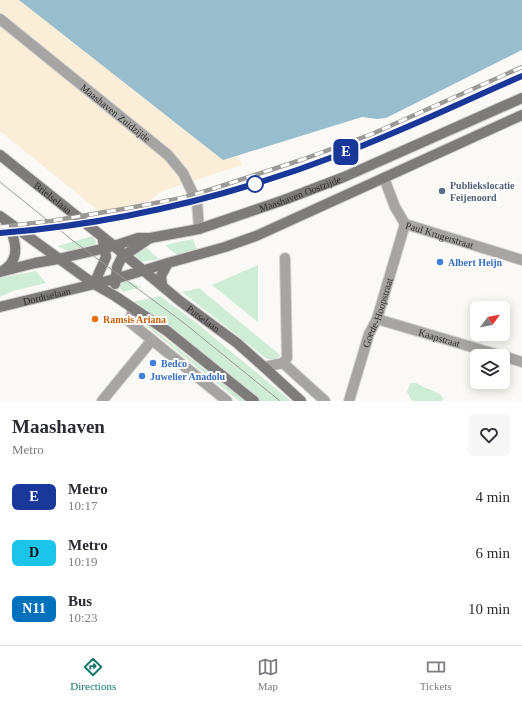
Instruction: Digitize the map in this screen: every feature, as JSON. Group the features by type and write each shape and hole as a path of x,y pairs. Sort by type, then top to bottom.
{"main road":[{"name":"Maashaven Oostzijde","path":"110,247 138,238 150,238 199,229 284,200 344,177 522,98"},
{"name":"Maashaven Oostzijde","path":"144,270 225,247 256,236 522,115"},
{"name":"Brielselaan","path":"0,155 98,233 110,247 125,255 144,270"},
{"path":"2,218 58,259"},
{"path":"1,272 12,263 15,256 12,232 2,218"},
{"path":"115,296 117,267 125,255 150,238"},
{"path":"1,272 110,247"},
{"path":"110,247 94,284 115,296 167,331 254,401"},
{"name":"Dordtselaan","path":"58,259 94,284"},
{"path":"162,285 161,276 168,263"},
{"name":"Dordtselaan","path":"0,307 115,279 144,270"},
{"name":"Putselaan","path":"144,270 264,367 300,401"}],"street":[{"name":"Maashaven Zuidzijde","path":"0,19 168,155 183,173 197,202 199,229"},
{"name":"Paul Krugerstraat","path":"384,178 395,207 405,224 522,260"},
{"name":"Goede-Hoopstraat","path":"349,401 369,334 377,319 405,224"},
{"path":"264,367 283,362 287,358 285,258"},
{"path":"133,308 130,322 227,401"},
{"name":"Kaapstraat","path":"377,319 478,349"},
{"path":"102,401 152,340"},
{"name":"Kaapstraat","path":"510,358 522,362"},
{"path":"283,362 325,401"}],"shaded area":[{"path":"0,0 53,0 233,145 242,165 162,191 149,201 100,212 0,131"}],"green space":[{"path":"93,236 96,242 95,245 68,251 58,246"},
{"path":"193,239 197,250 177,255 165,245"},
{"path":"147,248 159,259 140,262 132,254"},
{"path":"258,265 258,322 212,285"},
{"path":"36,271 46,283 13,291 0,297 0,278"},
{"path":"124,279 142,287 123,292 120,288 119,280"},
{"path":"199,288 280,356 275,359 267,359 182,292"},
{"path":"160,296 194,321 291,401 260,401 197,350 133,302"},
{"path":"140,319 245,401 239,401 140,321"},
{"path":"411,383 438,393 443,398 442,401 412,401 407,392"}],"water":[{"path":"19,0 522,0 522,50 386,118 377,119 362,117 223,160"}],"tram line":[{"path":"0,182 72,240 184,323 280,401"}],"railway":[{"path":"0,227 51,221 129,208 182,198 206,191 304,159 372,134 522,67"},
{"path":"0,233 44,229 131,215 174,206 258,183 364,145 522,76"}],"metro line":[{"name":"E","path":"0,233 91,222 138,214 189,203 255,184 358,148 522,76"}],"place":[{"name":"Publiekslocatie Feijenoord","path":"442,191"},
{"name":"Albert Heijn","path":"440,262"},
{"name":"Ramsis Ariana","path":"95,319"},
{"name":"Bedco","path":"153,363"},
{"name":"Juwelier Anadolu","path":"142,376"}]}
